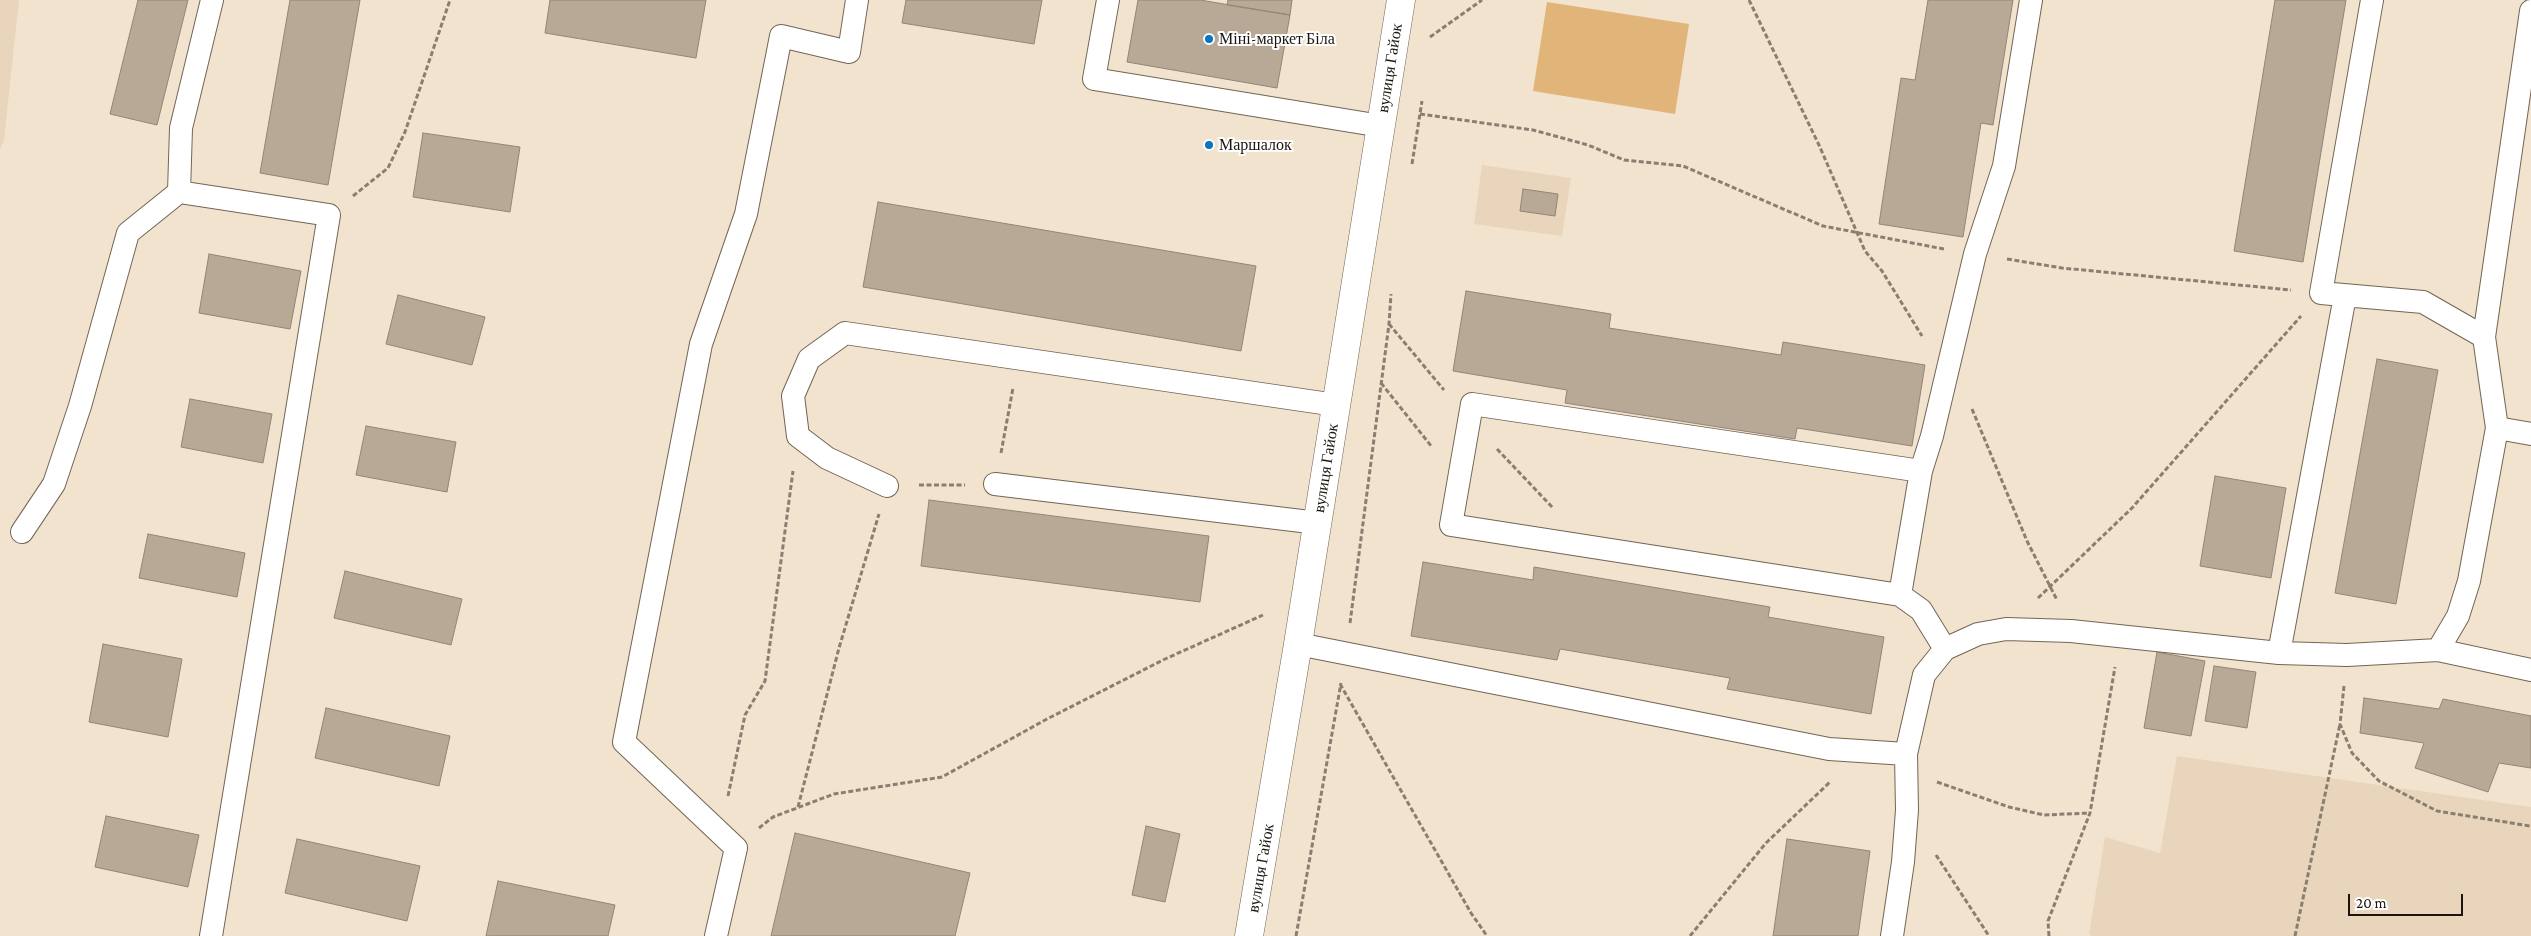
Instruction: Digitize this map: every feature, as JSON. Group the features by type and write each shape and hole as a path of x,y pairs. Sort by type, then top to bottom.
{"street":[{"name":"вулиця Гайок","path":"1249,936 1318,523 1401,0"}],"lane":[{"path":"179,192 181,128 212,0"},
{"path":"716,936 728,840 624,742 702,344 746,214 781,36 850,52 857,0"},
{"path":"1108,0 1094,79 1381,126"},
{"path":"1900,595 1921,471 1932,436 1975,254 2004,166 2031,0"},
{"path":"2372,0 2321,293 2423,302 2484,337"},
{"path":"2438,650 2458,616 2469,581 2498,428 2484,337 2531,11"},
{"path":"22,532 54,484 80,406 128,234 179,192 329,215 210,936"},
{"path":"2279,653 2345,296"},
{"path":"887,486 828,458 798,436 793,396 808,359 844,333 1336,405"},
{"path":"1921,471 1472,404 1450,525 1900,595 1921,610 1945,649"},
{"path":"2498,428 2531,434"},
{"path":"995,484 1318,523"},
{"path":"1892,936 1903,862 1907,810 1906,762 1924,676 1945,649 1978,634 2006,629 2071,631 2279,653 2347,655 2438,650 2531,670"},
{"path":"1298,644 1829,749 1862,751 1906,762"}],"path":[{"path":"329,215 388,168 405,132 450,0"},
{"path":"1431,28 1429,38 1482,0"},
{"path":"1749,0 1819,145 1865,251 1882,271 1946,371 1971,406 2027,541 2071,631"},
{"path":"1412,167 1422,95"},
{"path":"1420,114 1533,130 1588,146 1624,160 1683,166 1823,226 2062,268 2321,293"},
{"path":"1296,936 1346,655 1389,324 1391,288"},
{"path":"2006,629 2132,508 2321,293"},
{"path":"797,808 839,648 887,486 995,484 1019,358"},
{"path":"1381,383 1458,481"},
{"path":"728,840 745,715 765,681 798,436"},
{"path":"728,840 773,817 834,794 942,777 1047,719 1165,659 1262,615"},
{"path":"2049,936 2048,922 2090,813 2120,636"},
{"path":"2295,936 2340,724 2347,655"},
{"path":"1340,684 1471,913 1487,936"},
{"path":"2340,724 2352,753 2379,781 2437,811 2530,826"},
{"path":"1690,936 1766,844 1862,751"},
{"path":"1906,762 1955,789 2018,809 2044,815 2090,813"},
{"path":"1907,810 1990,936"}],"shaded area":[{"path":"0,0 19,0 4,140 0,149"},
{"path":"1547,2 1689,24 1675,114 1533,91"},
{"path":"1482,165 1571,178 1562,236 1474,224"},
{"path":"2177,756 2531,807 2531,936 2091,936 2089,934 2105,837 2160,853"}],"building":[{"path":"138,0 188,0 157,125 110,114"},
{"path":"290,0 360,0 328,185 260,173"},
{"path":"550,0 706,0 696,58 545,33"},
{"path":"906,0 1042,0 1034,44 902,23"},
{"name":"Міні-маркет Біла","path":"1138,0 1200,0 1290,15 1277,88 1127,62"},
{"path":"1228,0 1292,0 1290,15 1227,5"},
{"path":"1928,0 2013,0 1993,125 1981,123 1963,237 1879,224 1901,78 1915,80"},
{"path":"2275,0 2346,0 2303,262 2234,251"},
{"path":"423,133 520,147 510,212 413,197"},
{"path":"1523,189 1558,194 1555,216 1520,211"},
{"path":"878,202 1256,266 1241,351 863,287"},
{"path":"209,254 301,271 290,329 199,313"},
{"path":"1466,291 1611,314 1609,328 1781,355 1783,342 1925,365 1912,446 1797,428 1795,439 1565,403 1567,390 1453,371"},
{"path":"398,295 485,317 472,365 386,344"},
{"path":"2377,359 2438,370 2396,604 2335,593"},
{"path":"190,399 272,414 263,463 181,447"},
{"path":"366,426 456,442 447,492 356,475"},
{"path":"2215,476 2286,488 2271,578 2200,566"},
{"path":"929,500 1209,536 1200,602 921,566"},
{"path":"148,534 245,553 237,597 139,578"},
{"path":"1423,562 1533,580 1534,567 1770,607 1768,617 1884,637 1871,714 1727,689 1730,678 1560,649 1557,660 1411,636"},
{"path":"345,571 462,599 451,645 334,618"},
{"path":"103,644 182,659 168,737 89,722"},
{"path":"2157,652 2205,661 2191,736 2144,728"},
{"path":"2214,666 2256,672 2247,728 2205,721"},
{"path":"2364,698 2439,709 2443,699 2531,716 2531,768 2499,763 2488,792 2415,768 2424,743 2360,733"},
{"path":"326,708 450,736 439,786 315,758"},
{"path":"106,816 199,835 188,887 95,867"},
{"path":"1146,826 1180,834 1165,902 1132,895"},
{"path":"795,833 970,873 955,936 771,936"},
{"path":"297,839 420,866 407,921 285,893"},
{"path":"1787,839 1870,851 1858,936 1773,936"},
{"path":"498,881 615,905 608,936 486,936"}],"place":[{"name":"Міні-маркет Біла","path":"1209,39"},
{"name":"Маршалок","path":"1209,145"}]}
